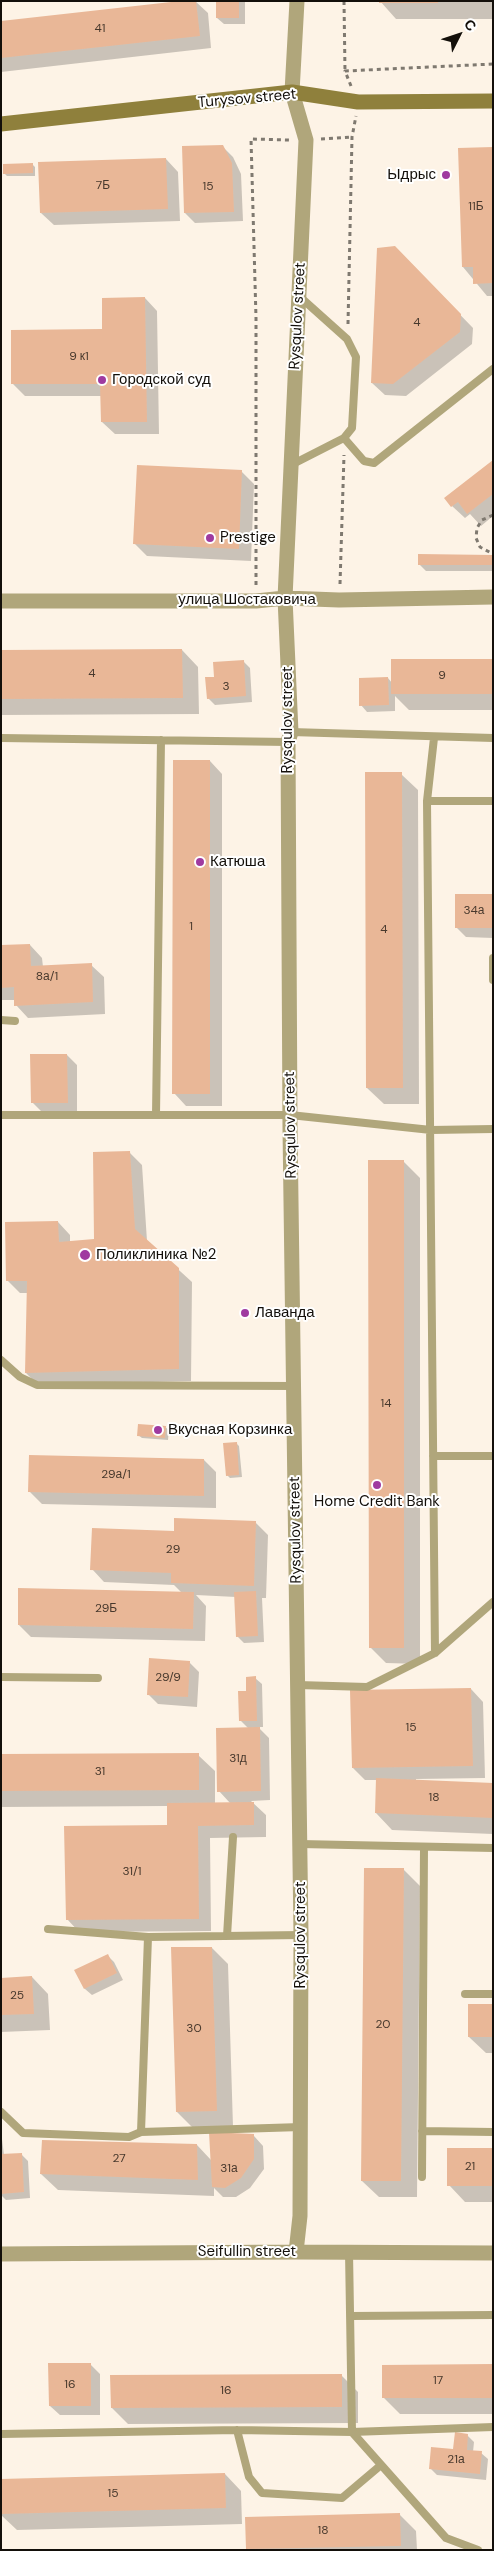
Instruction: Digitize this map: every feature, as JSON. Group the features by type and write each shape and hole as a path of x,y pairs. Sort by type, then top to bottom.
{"main road":[{"name":"Turysov street","path":"1,124 292,92 358,102 493,100"}],"street":[{"name":"Rysqulov street","path":"296,2252 300,2216 301,1935 290,1115 290,737 285,598 306,140 292,92 297,1"},
{"name":"улица Шостаковича","path":"1,601 256,600 285,598 339,600 493,597"},
{"name":"Seifullin street","path":"1,2254 493,2253"}],"lane":[{"path":"291,465 344,438 352,428 356,357 347,339 299,295"},
{"path":"344,438 364,461 374,463 493,369"},
{"path":"1,738 161,740 290,737 493,738"},
{"path":"434,738 427,801 435,1654"},
{"path":"156,1115 161,740"},
{"path":"427,801 493,801"},
{"path":"493,958 493,980"},
{"path":"1,1020 15,1021"},
{"path":"1,1115 290,1115 431,1130 493,1129"},
{"path":"1,1360 20,1377 37,1385 294,1386"},
{"path":"433,1456 493,1456"},
{"path":"298,1685 367,1686 435,1654 493,1602"},
{"path":"1,1677 98,1678"},
{"path":"227,1936 233,1837"},
{"path":"300,1844 493,1848"},
{"path":"422,2177 424,1847"},
{"path":"48,1929 148,1937 301,1935"},
{"path":"141,2132 148,1937"},
{"path":"465,1994 493,1994"},
{"path":"1,2112 23,2133 130,2138 141,2132 301,2128"},
{"path":"422,2131 493,2132"},
{"path":"349,2252 352,2432 446,2538 478,2550"},
{"path":"350,2316 493,2315"},
{"path":"1,2434 237,2430 352,2432 493,2427"},
{"path":"237,2430 248,2477 262,2493 342,2498 381,2465"}],"path":[{"path":"344,1 344,71"},
{"path":"256,600 256,318 252,139 306,140 352,137"},
{"path":"493,515 482,520 477,528 476,538 480,547 493,554"}],"building":[{"path":"180,1 196,1 200,36 1,58 1,21"},
{"path":"216,1 239,1 239,18 216,18"},
{"path":"379,1 438,1 438,3 379,3"},
{"path":"223,145 232,163 234,212 184,213 182,146"},
{"path":"493,147 493,283 473,284 473,267 462,267 458,148"},
{"path":"166,158 168,209 40,213 38,162"},
{"path":"33,163 33,173 3,174 3,164"},
{"path":"395,246 461,314 460,332 393,384 371,383 377,248"},
{"path":"145,297 147,422 101,422 100,384 11,384 11,330 102,329 102,298"},
{"path":"493,460 493,494 467,514 458,502 451,507 444,498"},
{"path":"137,465 242,470 239,549 133,544"},
{"path":"418,554 493,555 493,565 418,565"},
{"path":"182,649 183,698 1,699 1,650"},
{"path":"391,659 493,659 493,694 391,694"},
{"path":"244,660 246,696 207,699 205,677 214,677 213,662"},
{"path":"388,677 389,705 359,706 359,678"},
{"path":"173,760 210,760 210,1094 172,1094"},
{"path":"365,772 402,772 403,1088 366,1088"},
{"path":"455,894 493,894 493,928 455,928"},
{"path":"30,944 31,966 92,963 93,1002 14,1006 14,987 1,988 1,945"},
{"path":"30,1054 67,1054 68,1103 31,1103"},
{"name":"Поликлиника №2","path":"130,1151 135,1229 179,1268 179,1369 25,1373 27,1281 6,1281 5,1222 58,1221 59,1242 94,1239 93,1152"},
{"path":"368,1160 404,1160 404,1648 369,1648"},
{"path":"138,1424 166,1426 165,1438 137,1436"},
{"path":"237,1442 239,1475 226,1476 223,1443"},
{"path":"29,1455 204,1459 204,1496 28,1492"},
{"path":"174,1518 256,1521 254,1586 171,1583 171,1573 90,1570 92,1528 174,1531"},
{"path":"18,1588 194,1592 193,1629 18,1625"},
{"path":"256,1591 258,1636 236,1637 234,1592"},
{"path":"149,1658 190,1661 188,1697 147,1695"},
{"path":"256,1676 257,1721 239,1721 238,1691 246,1691 246,1677"},
{"path":"471,1688 473,1766 352,1768 350,1690"},
{"path":"260,1727 261,1791 217,1792 216,1728"},
{"path":"199,1753 199,1790 1,1791 1,1754"},
{"path":"376,1778 493,1783 493,1818 375,1813"},
{"path":"254,1802 254,1825 198,1826 199,1919 66,1920 64,1826 167,1825 167,1803"},
{"path":"364,1868 404,1868 401,2181 361,2181"},
{"path":"171,1947 212,1947 217,2111 176,2112"},
{"path":"108,1954 117,1973 84,1989 74,1970"},
{"path":"32,1976 34,2014 1,2015 1,1978"},
{"path":"468,2004 493,2004 493,2037 468,2037"},
{"path":"209,2132 254,2134 254,2159 241,2178 225,2188 212,2187"},
{"path":"42,2140 197,2144 198,2180 40,2174"},
{"path":"447,2148 493,2148 493,2186 447,2186"},
{"path":"22,2153 24,2192 1,2194 1,2154"},
{"path":"48,2363 91,2363 91,2406 49,2406"},
{"path":"493,2364 493,2398 382,2398 382,2365"},
{"path":"342,2374 342,2407 111,2408 110,2375"},
{"path":"455,2432 468,2434 467,2450 482,2451 480,2474 429,2469 431,2447 453,2449"},
{"path":"225,2473 226,2508 1,2514 1,2479"},
{"path":"400,2513 401,2546 246,2549 245,2517"}],"place":[{"name":"Ыдрыс","path":"446,175"},
{"name":"Городской суд","path":"102,380"},
{"name":"Prestige","path":"210,538"},
{"name":"Катюша","path":"200,862"},
{"name":"Поликлиника №2","path":"85,1255"},
{"name":"Лаванда","path":"245,1313"},
{"name":"Вкусная Корзинка","path":"158,1430"},
{"name":"Home Credit Bank","path":"377,1485"}]}
